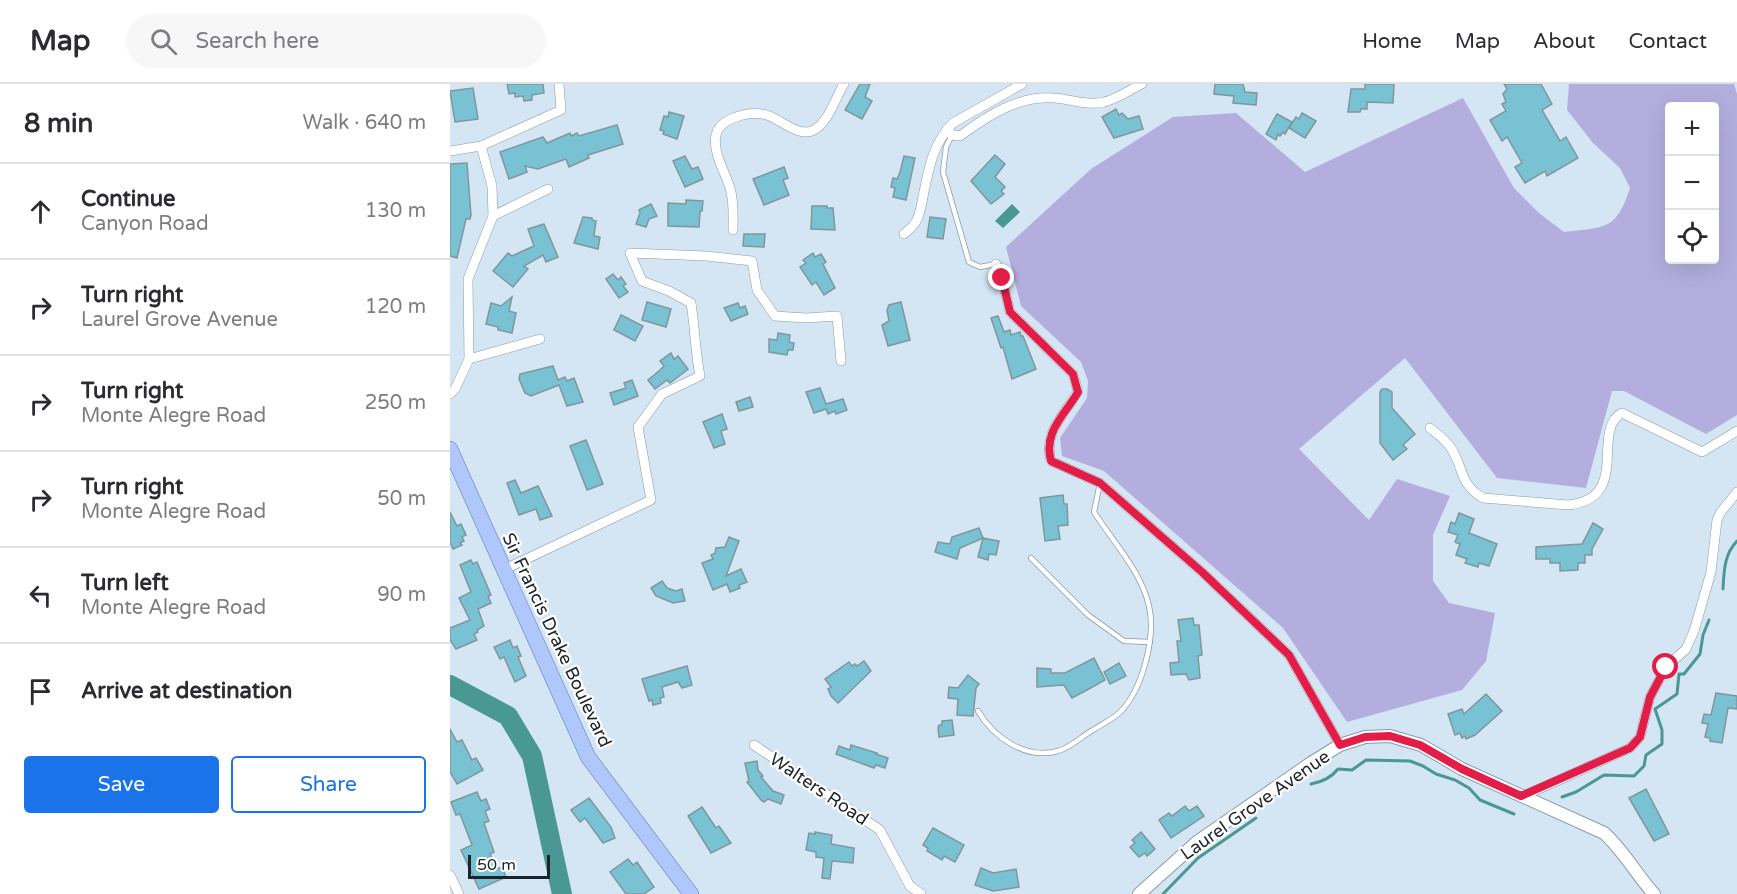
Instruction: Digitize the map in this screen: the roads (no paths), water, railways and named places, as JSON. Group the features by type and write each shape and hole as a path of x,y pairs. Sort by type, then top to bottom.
{"main road":[{"name":"Sir Francis Drake Boulevard","path":"450,449 588,757 691,894"}],"street":[{"path":"450,151 481,146 561,110 559,84"},
{"path":"733,230 732,196 717,153 716,133 722,123 739,115 764,114 785,123 798,132 808,132 816,129 827,116 844,84"},
{"path":"904,234 919,214 929,163 936,146 949,132 953,123 1022,84"},
{"path":"949,132 960,136 980,121 1018,102 1037,97 1092,104 1107,102 1142,84"},
{"path":"450,394 455,389 469,359 468,279 493,216 492,186 481,146"},
{"path":"493,216 548,189"},
{"path":"503,570 651,500 638,427 662,394 700,376 691,303 669,291 642,281 630,253 706,256 752,261 757,290 775,316 806,318 837,316 842,361"},
{"path":"996,264 1002,278 1010,312 1073,374 1078,392 1050,433 1047,449 1051,461 1100,483 1202,572 1289,655 1340,745"},
{"path":"469,359 540,339"},
{"path":"1430,428 1448,444 1467,485 1483,498 1568,505 1590,500 1600,488 1605,477 1610,430 1614,420 1622,413 1702,452 1737,431"},
{"path":"1521,796 1630,748 1640,737 1650,697 1666,667 1686,649 1694,631 1711,572 1717,520 1737,492"},
{"name":"Laurel Grove Avenue","path":"1139,894 1197,842 1340,745 1365,737 1390,736 1420,745 1462,769 1604,833 1620,848 1653,894"},
{"name":"Walters Road","path":"754,745 880,830 910,886 921,894"},
{"path":"450,876 459,894"}],"lane":[{"path":"949,132 943,172 969,262 981,267 996,264"},
{"path":"978,711 995,734 1023,750 1038,754 1060,751 1122,711 1140,684 1150,642 1149,606 1131,563 1094,512 1100,483"},
{"path":"1031,558 1088,615 1124,641 1150,642"}],"waterway":[{"path":"1723,589 1727,557 1737,541"},
{"path":"1562,797 1576,792 1604,775 1634,776 1644,766 1646,755 1662,744 1662,730 1655,709 1677,694 1679,674 1684,674 1700,654 1703,635 1709,620"},
{"path":"450,685 508,716 532,756 562,894"},
{"path":"1311,784 1326,779 1338,769 1352,770 1366,760 1410,761 1436,774 1455,780 1469,788 1480,800 1514,814"},
{"path":"1163,894 1198,858 1256,818"}]}
